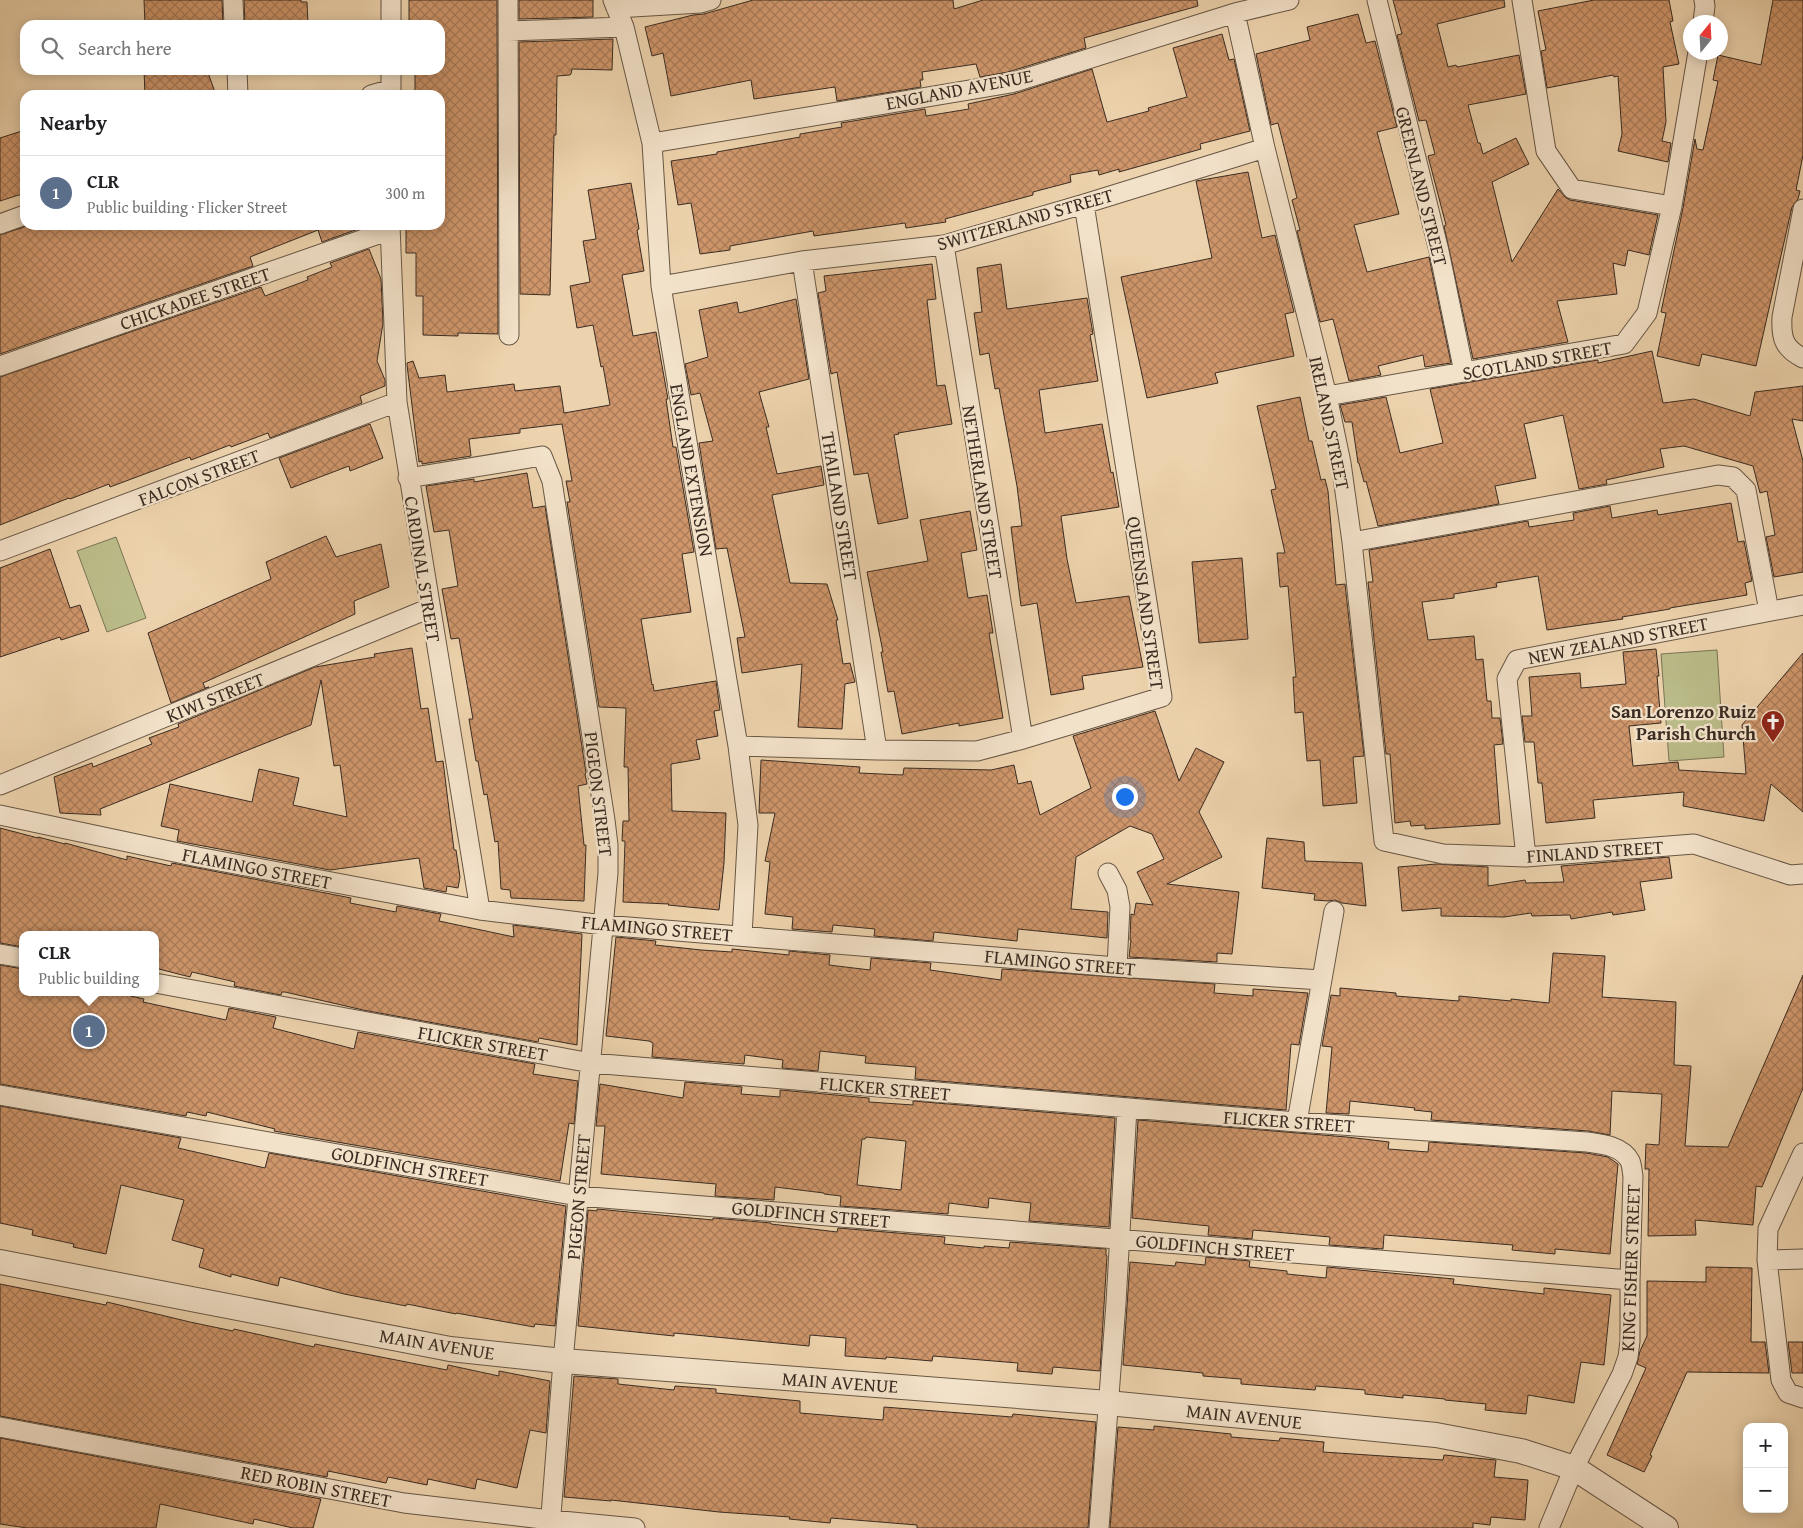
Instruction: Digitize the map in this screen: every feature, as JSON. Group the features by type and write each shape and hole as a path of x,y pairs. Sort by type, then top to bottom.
{"street":[{"path":"233,0 234,20"},
{"path":"391,0 391,20"},
{"path":"508,0 509,335"},
{"name":"ENGLAND AVENUE","path":"652,143 1010,82 1235,13 1289,0"},
{"name":"GREENLAND STREET","path":"1377,0 1439,251 1464,372"},
{"path":"1522,0 1546,152 1572,189 1672,206"},
{"path":"1704,0 1704,15"},
{"path":"615,4 704,1"},
{"name":"ENGLAND EXTENSION","path":"615,4 624,27 652,143 660,286 738,746 748,825 742,936"},
{"name":"IRELAND STREET","path":"1235,13 1327,396 1341,463 1352,542 1384,841"},
{"path":"508,31 624,27"},
{"name":"SCOTLAND STREET","path":"1327,396 1624,344 1647,313 1672,206 1697,60"},
{"path":"237,75 238,90"},
{"name":"SWITZERLAND STREET","path":"660,286 802,261 944,245 1266,148"},
{"name":"QUEENSLAND STREET","path":"738,746 977,751 1162,697 1084,204"},
{"path":"1803,209 1781,330 1785,344 1803,358"},
{"path":"0,224 20,217"},
{"name":"CHICKADEE STREET","path":"0,366 382,230"},
{"name":"CARDINAL STREET","path":"390,230 397,402 480,910"},
{"name":"NETHERLAND STREET","path":"944,245 1023,739"},
{"name":"THAILAND STREET","path":"802,261 877,750"},
{"name":"FALCON STREET","path":"0,551 397,402"},
{"name":"PIGEON STREET","path":"408,478 542,456 552,481 605,820 608,845 608,873 604,925 563,1360 550,1524"},
{"path":"1352,542 1718,475 1733,477 1746,490 1769,611 1803,605"},
{"name":"KIWI STREET","path":"0,785 430,608"},
{"name":"NEW ZEALAND STREET","path":"1526,857 1508,679 1517,660 1769,611"},
{"name":"FLAMINGO STREET","path":"0,815 198,857 480,910 604,925 1117,967 1322,980"},
{"name":"FINLAND STREET","path":"1384,841 1443,854 1526,857 1694,844 1790,875 1803,874"},
{"path":"1108,873 1117,890 1120,907 1117,967"},
{"path":"1297,1122 1334,910"},
{"path":"0,954 19,957"},
{"name":"FLICKER STREET","path":"159,983 592,1063 1297,1122 1587,1142 1620,1150"},
{"name":"GOLDFINCH STREET","path":"0,1095 578,1196 1630,1280"},
{"path":"1098,1528 1120,1239 1127,1108"},
{"name":"KING FISHER STREET","path":"1549,1528 1574,1468 1622,1374 1628,1357 1630,1341 1633,1176 1630,1161 1620,1150"},
{"path":"1803,1153 1768,1229 1767,1260 1781,1380 1788,1393 1803,1398"},
{"path":"1767,1260 1803,1259"},
{"name":"MAIN AVENUE","path":"0,1262 450,1349 563,1360 1108,1403 1436,1435 1520,1451 1574,1468 1666,1528"},
{"name":"RED ROBIN STREET","path":"0,1427 404,1503 550,1524 635,1528"}],"green space":[{"path":"116,537 146,618 107,632 77,551"},
{"path":"1717,650 1724,757 1669,761 1661,654"}],"building":[{"path":"144,0 222,0 223,20 145,20"},
{"path":"244,0 301,0 301,2 307,2 308,20 245,20"},
{"path":"409,0 497,0 498,334 458,333 458,336 423,335 423,296 416,296 416,253 406,253 406,230 445,230 445,90 415,90 415,75 445,75 445,20 409,20"},
{"path":"519,0 593,0 593,17 519,19"},
{"path":"753,0 953,0 954,9 983,0 1197,0 1198,6 1084,38 1086,48 1008,72 980,77 976,64 922,72 923,80 920,80 921,87 837,101 835,87 754,99 751,80 671,96 663,53 652,56 645,27 704,14"},
{"path":"1393,0 1504,0 1505,7 1437,24 1448,67 1519,55 1526,94 1468,105 1478,143 1480,143 1483,154 1516,138 1529,164 1492,182 1512,262 1558,189 1570,200 1658,215 1649,255 1628,250 1625,266 1613,263 1617,294 1557,301 1568,342 1473,359 1444,226 1446,225 1428,156 1435,154 1426,120 1419,121 1397,35 1402,34"},
{"path":"1594,0 1669,0 1673,21 1670,22 1679,64 1663,67 1666,122 1662,141 1671,143 1668,162 1618,151 1622,134 1618,76 1614,77 1613,75 1547,88 1541,51 1546,50 1538,11"},
{"path":"1773,0 1803,0 1803,155 1796,190 1800,191 1798,199 1792,207 1756,366 1702,354 1699,366 1657,356 1666,313 1661,312 1683,208 1695,139 1697,149 1703,150 1718,81 1713,80 1717,60 1728,60 1728,57 1761,65"},
{"path":"1358,14 1366,43 1375,41 1397,127 1377,132 1399,214 1354,225 1367,272 1429,257 1451,363 1425,367 1423,355 1378,366 1381,375 1349,381 1333,319 1320,322 1297,231 1300,230 1292,200 1297,198 1278,123 1271,125 1256,54 1310,40 1307,27"},
{"path":"1222,34 1229,60 1234,59 1250,131 1200,144 1201,149 1119,172 1119,169 1099,175 1098,170 1070,175 1071,182 1033,192 1033,195 945,219 946,222 906,228 905,223 814,236 813,231 730,246 730,250 700,254 691,203 678,205 671,161 717,154 717,152 800,137 800,134 842,127 841,123 925,109 926,116 969,109 968,104 1014,94 1092,69 1107,122 1149,111 1148,108 1187,97 1173,48"},
{"path":"613,39 612,70 572,69 570,75 557,76 550,295 520,294 519,42"},
{"path":"144,75 209,75 214,90 145,90"},
{"path":"20,132 20,195 0,201 0,138"},
{"path":"1248,172 1262,238 1275,235 1294,312 1285,314 1294,356 1215,373 1218,383 1147,398 1121,277 1212,258 1196,181"},
{"path":"631,183 644,271 622,275 633,336 656,332 668,399 666,399 673,447 676,447 694,552 682,554 691,612 641,619 654,691 716,681 720,710 714,711 718,736 696,740 700,759 671,764 672,811 726,813 724,863 719,910 669,904 623,902 625,841 622,841 623,821 629,821 628,767 624,767 626,708 599,707 567,502 570,502 566,481 572,481 562,424 520,429 520,433 469,439 471,456 422,464 422,461 419,462 407,365 407,363 413,361 419,378 445,375 447,392 514,384 515,391 560,386 564,413 610,405 593,325 577,328 570,286 590,282 583,241 596,239 588,190"},
{"path":"20,228 20,230 318,230 250,257 253,266 0,354 0,235"},
{"path":"318,230 355,230 322,242"},
{"path":"369,249 381,279 383,323 377,361 385,380 385,386 360,396 362,403 270,438 268,433 191,460 190,457 110,487 109,484 69,498 0,525 0,377 261,287 265,296 308,280 307,277 332,267 330,263"},
{"path":"932,264 936,299 927,300 937,386 945,385 952,424 894,435 908,518 878,524 868,473 854,475 837,372 831,374 818,293 826,291 824,276"},
{"path":"1001,264 1007,309 1087,298 1093,334 1090,335 1098,381 1039,390 1045,433 1102,424 1119,507 1061,516 1067,559 1076,603 1129,596 1143,667 1082,676 1084,689 1051,695 1037,603 1021,606 1011,527 1022,526 1017,486 999,388 995,389 989,353 980,355 974,313 982,312 977,268"},
{"path":"796,299 809,379 759,392 769,427 766,427 777,474 821,466 824,485 772,495 790,583 827,584 838,620 836,620 843,664 850,663 855,682 845,684 842,729 798,727 802,664 742,673 737,638 745,637 727,548 716,549 699,443 713,441 700,393 691,395 685,364 708,357 699,310 737,302 739,313"},
{"path":"1652,351 1663,403 1694,399 1750,416 1755,392 1803,386 1803,421 1792,419 1803,461 1803,572 1774,577 1766,537 1775,535 1767,491 1760,493 1753,466 1684,446 1660,449 1664,467 1606,480 1607,484 1579,489 1563,415 1524,424 1536,478 1495,486 1499,504 1378,526 1366,481 1364,482 1358,463 1352,422 1345,422 1340,405 1386,397 1400,453 1443,443 1430,389 1598,360 1598,363"},
{"path":"1300,397 1309,441 1312,441 1321,480 1325,479 1328,491 1336,585 1345,584 1364,756 1353,757 1357,803 1323,806 1320,760 1307,761 1303,712 1295,713 1293,677 1296,677 1288,586 1280,587 1277,553 1285,553 1271,490 1276,489 1257,406"},
{"path":"370,424 383,458 350,471 349,466 291,488 279,458"},
{"path":"527,473 533,508 545,506 586,773 587,784 578,786 584,845 586,845 584,901 511,898 510,890 501,889 498,841 495,842 487,794 484,795 478,761 476,761 469,719 473,719 459,638 451,639 442,589 458,586 449,530 434,532 426,486 474,479 474,482"},
{"path":"1731,503 1738,542 1744,541 1752,581 1745,583 1747,595 1622,617 1623,619 1547,630 1538,576 1496,583 1497,587 1454,594 1454,598 1422,602 1428,640 1474,636 1476,660 1483,659 1487,701 1491,701 1492,718 1500,718 1503,744 1494,745 1500,824 1425,829 1425,825 1411,826 1410,821 1395,823 1390,754 1386,754 1368,582 1373,582 1369,550 1528,521 1529,527 1574,520 1573,513 1610,506 1612,518 1657,510 1658,515"},
{"path":"970,511 977,550 961,553 968,598 987,595 993,633 989,633 1003,718 959,726 959,723 902,734 894,691 888,692 881,652 883,652 867,572 928,561 920,520"},
{"path":"326,536 336,557 381,544 389,587 354,601 355,614 203,683 205,688 209,687 171,703 148,633 271,579 266,562"},
{"path":"50,549 70,608 80,605 89,631 61,640 60,637 0,657 0,568"},
{"path":"1242,558 1248,639 1199,643 1192,562"},
{"path":"412,648 421,709 428,708 436,762 443,761 454,850 456,850 460,877 458,888 447,886 446,892 424,888 419,858 330,870 177,841 179,830 161,826 170,784 252,802 259,769 299,778 293,805 347,817 340,765 334,766 321,680 311,725 100,809 101,815 60,813 54,777 92,763 93,767 152,744 149,738 179,727 178,724 315,667 375,657 374,654"},
{"path":"1656,649 1661,723 1629,726 1633,766 1678,762 1679,770 1746,774 1742,725 1803,653 1803,812 1771,784 1764,821 1683,806 1684,792 1593,800 1595,818 1546,823 1542,783 1538,783 1534,742 1525,742 1522,716 1532,716 1529,677 1580,673 1581,688 1626,684 1623,652"},
{"path":"1155,711 1179,781 1196,748 1224,762 1199,812 1222,857 1167,884 1239,892 1232,954 1217,953 1217,962 1129,957 1131,914 1134,915 1136,903 1153,905 1137,872 1164,859 1152,834 1130,826 1076,857 1071,909 1108,912 1107,938 1018,929 1017,941 934,932 933,941 874,936 875,929 833,925 832,932 792,929 793,917 765,914 770,862 765,861 775,813 759,813 761,760 860,767 859,773 903,775 904,768 991,770 1014,765 1018,784 1031,781 1040,815 1091,788 1073,736"},
{"path":"0,828 127,860 127,856 171,866 172,863 351,898 350,903 396,912 397,906 441,914 439,921 514,937 513,925 582,934 577,1045 539,1038 538,1042 363,1010 285,992 282,992 281,995 234,986 235,982 192,972 190,977 159,969 159,931 19,931 19,946 0,943"},
{"path":"1267,838 1304,842 1305,861 1362,863 1366,906 1342,903 1335,900 1314,900 1315,894 1262,888"},
{"path":"1669,857 1672,878 1640,882 1645,910 1613,915 1612,912 1571,919 1570,915 1532,916 1531,913 1504,917 1441,916 1441,908 1402,911 1398,867 1437,864 1488,867 1488,886 1525,880 1526,883 1564,882 1561,866"},
{"path":"616,937 656,941 655,945 701,950 732,952 732,949 789,955 789,951 830,955 829,965 870,970 871,958 931,963 930,970 1001,980 1002,969 1215,984 1214,993 1253,996 1253,989 1308,993 1299,1045 1291,1044 1286,1110 915,1079 916,1067 865,1063 866,1056 820,1051 818,1071 782,1068 783,1060 745,1055 744,1064 652,1057 653,1043 649,1041 606,1036"},
{"path":"1553,953 1605,956 1602,997 1676,1002 1674,1065 1691,1066 1685,1146 1728,1147 1803,975 1803,1088 1762,1187 1756,1186 1753,1225 1695,1220 1696,1235 1648,1236 1649,1169 1645,1169 1646,1144 1659,1145 1662,1094 1612,1091 1610,1135 1588,1131 1431,1120 1432,1112 1414,1110 1415,1108 1350,1101 1349,1114 1326,1113 1332,1047 1322,1046 1331,995 1340,996 1340,988 1396,993 1396,996 1459,1001 1459,996 1549,1003"},
{"path":"0,965 19,968 19,996 131,996 144,999 143,1002 226,1020 229,1008 276,1017 273,1028 354,1049 358,1032 535,1064 533,1074 578,1081 574,1124 569,1123 560,1181 274,1131 275,1129 207,1112 206,1116 187,1112 186,1116 0,1084"},
{"path":"685,1082 742,1087 741,1094 780,1097 780,1090 869,1098 869,1102 913,1105 913,1101 1115,1118 1109,1227 1029,1221 1031,1203 989,1198 988,1208 949,1203 948,1214 840,1206 841,1196 775,1187 774,1200 715,1196 716,1184 601,1174 605,1126 596,1126 600,1084 683,1098","holes":["866,1137 906,1141 901,1190 857,1185 862,1139"]},
{"path":"0,1106 181,1138 178,1148 265,1168 269,1153 566,1206 555,1326 535,1324 534,1327 407,1304 406,1306 344,1294 280,1277 278,1286 231,1274 231,1277 199,1267 204,1249 172,1240 184,1200 121,1185 106,1254 73,1247 74,1244 32,1235 33,1230 0,1223"},
{"path":"1138,1120 1347,1137 1389,1142 1388,1149 1428,1152 1429,1142 1586,1153 1608,1157 1618,1164 1610,1254 1555,1249 1555,1254 1512,1250 1513,1245 1384,1235 1383,1249 1329,1245 1330,1237 1253,1230 1252,1239 1208,1235 1209,1226 1132,1218"},
{"path":"597,1209 713,1220 713,1218 771,1223 837,1232 838,1228 945,1237 944,1244 984,1248 984,1246 1009,1248 1010,1242 1106,1249 1100,1371 1053,1367 1052,1374 1017,1371 1018,1363 933,1356 932,1361 845,1356 846,1338 810,1335 809,1346 674,1333 674,1336 578,1326 588,1210 597,1211"},
{"path":"1206,1257 1250,1261 1249,1267 1287,1271 1287,1274 1326,1278 1327,1267 1454,1279 1453,1284 1544,1294 1544,1288 1611,1295 1604,1365 1581,1362 1574,1403 1528,1395 1526,1414 1485,1410 1486,1404 1445,1399 1403,1395 1403,1398 1365,1394 1365,1390 1316,1386 1315,1390 1241,1384 1241,1379 1123,1365 1130,1262 1175,1266 1176,1262 1205,1265"},
{"path":"1706,1267 1752,1268 1751,1342 1765,1342 1769,1373 1687,1372 1644,1472 1607,1455 1646,1368 1637,1364 1640,1351 1647,1336 1647,1281 1706,1282"},
{"path":"0,1284 106,1305 107,1302 190,1322 233,1331 234,1329 314,1347 315,1344 447,1370 448,1365 499,1376 499,1371 550,1381 546,1433 530,1430 517,1488 477,1479 475,1489 428,1479 427,1485 388,1477 386,1483 328,1471 327,1477 0,1416"},
{"path":"1788,1342 1803,1342 1803,1373 1792,1373"},
{"path":"574,1376 618,1379 618,1384 674,1390 675,1386 716,1389 716,1393 800,1401 800,1413 883,1420 884,1407 1012,1417 1013,1414 1096,1422 1088,1528 917,1528 917,1525 831,1518 830,1523 789,1519 790,1517 564,1497"},
{"path":"1154,1426 1231,1434 1231,1437 1279,1441 1280,1438 1324,1442 1323,1452 1443,1460 1444,1455 1496,1460 1494,1477 1528,1480 1525,1520 1491,1517 1490,1525 1473,1523 1473,1528 1110,1528 1118,1427 1154,1430"},
{"path":"0,1438 321,1499 313,1528 293,1528 254,1519 253,1524 160,1504 156,1528 27,1528 0,1524"}],"place":[{"name":"San Lorenzo Ruiz Parish Church","path":"1773,743"},
{"name":"CLR","path":"89,1031"}]}
